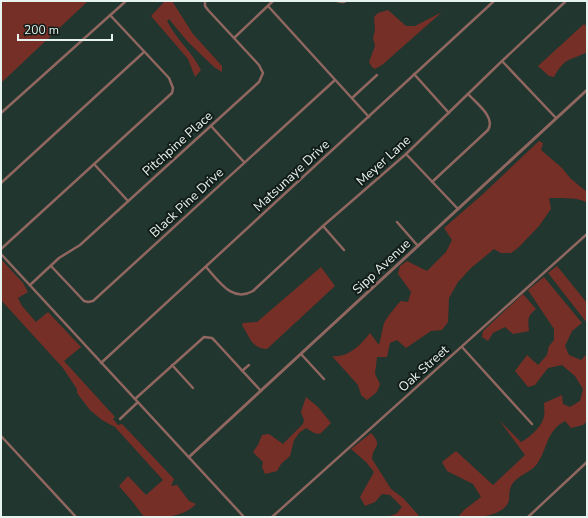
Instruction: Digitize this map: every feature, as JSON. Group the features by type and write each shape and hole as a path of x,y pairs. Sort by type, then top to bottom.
{"street":[{"path":"1,113 126,1"},
{"name":"Pitchpine Place","path":"30,285 59,258 80,245 260,82 262,78 262,69 208,10 205,6 205,1"},
{"path":"234,38 273,1"},
{"path":"337,1 346,1"},
{"name":"Matsunaye Drive","path":"102,363 494,1"},
{"name":"Meyer Lane","path":"206,267 228,291 241,295 248,294 253,291 323,226 406,154 448,112 566,1"},
{"path":"268,6 369,117"},
{"path":"1,249 172,93 173,84 169,78 110,15"},
{"path":"1,183 144,52"},
{"path":"502,61 556,118"},
{"path":"414,74 448,112"},
{"path":"352,98 377,75"},
{"name":"Black Pine Drive","path":"51,266 80,298 88,302 93,301 335,80"},
{"name":"Sipp Avenue","path":"189,457 587,90"},
{"path":"432,182 488,130 490,126 490,119 468,94"},
{"path":"211,126 244,162"},
{"path":"406,154 458,209"},
{"path":"94,164 128,201"},
{"path":"397,222 418,246"},
{"path":"323,226 344,250"},
{"name":"Oak Street","path":"272,517 587,234"},
{"path":"1,254 244,517"},
{"path":"135,399 201,339 208,336 215,340 261,391"},
{"path":"462,347 532,424"},
{"path":"301,354 324,379"},
{"path":"172,365 193,388"},
{"path":"242,371 249,365"},
{"path":"120,419 138,402"},
{"path":"1,436 76,517"},
{"path":"528,517 587,462"}],"shaded area":[{"path":"1,1 88,1 1,83"},
{"path":"165,1 172,1 193,34 222,66 222,72 214,67 187,41 169,19 167,21 171,28 201,70 195,77 188,59 151,16"},
{"path":"388,10 406,26 415,26 442,12 382,65 375,69 369,62 375,46 373,38 375,30 374,17 378,13"},
{"path":"584,24 587,27 587,52 565,62 554,77 549,76 538,66"},
{"path":"539,141 543,143 541,150 587,192 587,203 575,199 549,198 551,209 539,226 519,247 511,253 501,253 494,249 471,268 458,282 449,298 448,322 442,330 431,331 406,348 397,340 390,343 387,357 377,357 375,374 380,384 377,392 367,400 361,395 358,385 332,356 343,355 354,350 370,333 379,345 385,321 401,301 408,302 411,292 398,274 400,266 407,261 427,271 446,252 452,240 444,228 483,194"},
{"path":"1,259 23,283 28,292 18,298 22,306 36,322 48,312 81,347 64,361 115,417 113,419 118,425 122,424 174,479 171,486 177,485 189,501 196,504 191,509 172,516 144,517 119,486 128,476 146,495 163,480 115,427 102,420 90,410 77,393 77,389 63,368 1,300"},
{"path":"557,266 587,303 587,323 548,273"},
{"path":"321,267 335,286 267,349 257,347 249,338 242,325 243,323 257,322"},
{"path":"544,277 582,323 572,331 565,346 569,355 581,360 587,354 587,421 583,425 571,428 565,421 554,430 537,464 513,483 510,489 509,501 499,512 486,516 458,517 464,510 481,497 473,484 447,471 442,462 456,451 493,485 525,455 499,420 521,442 532,435 541,424 544,414 544,403 562,395 563,404 570,407 580,401 583,389 575,376 562,365 548,368 535,385 528,387 515,371 527,355 538,365 547,355 549,346 554,340 554,329 528,290"},
{"path":"523,294 536,309 529,318 529,331 513,334 505,327 493,333 488,341 482,337 483,331"},
{"path":"306,397 318,407 331,423 320,434 314,433 306,428 300,432 294,440 290,456 281,464 277,471 265,474 262,467 263,462 253,452 262,435 269,434 283,444 303,424 304,420 301,412"},
{"path":"371,433 377,441 372,459 391,489 403,498 420,517 387,517 396,514 402,507 390,495 382,494 375,502 365,506 360,497 374,472 366,462 351,449"}]}
